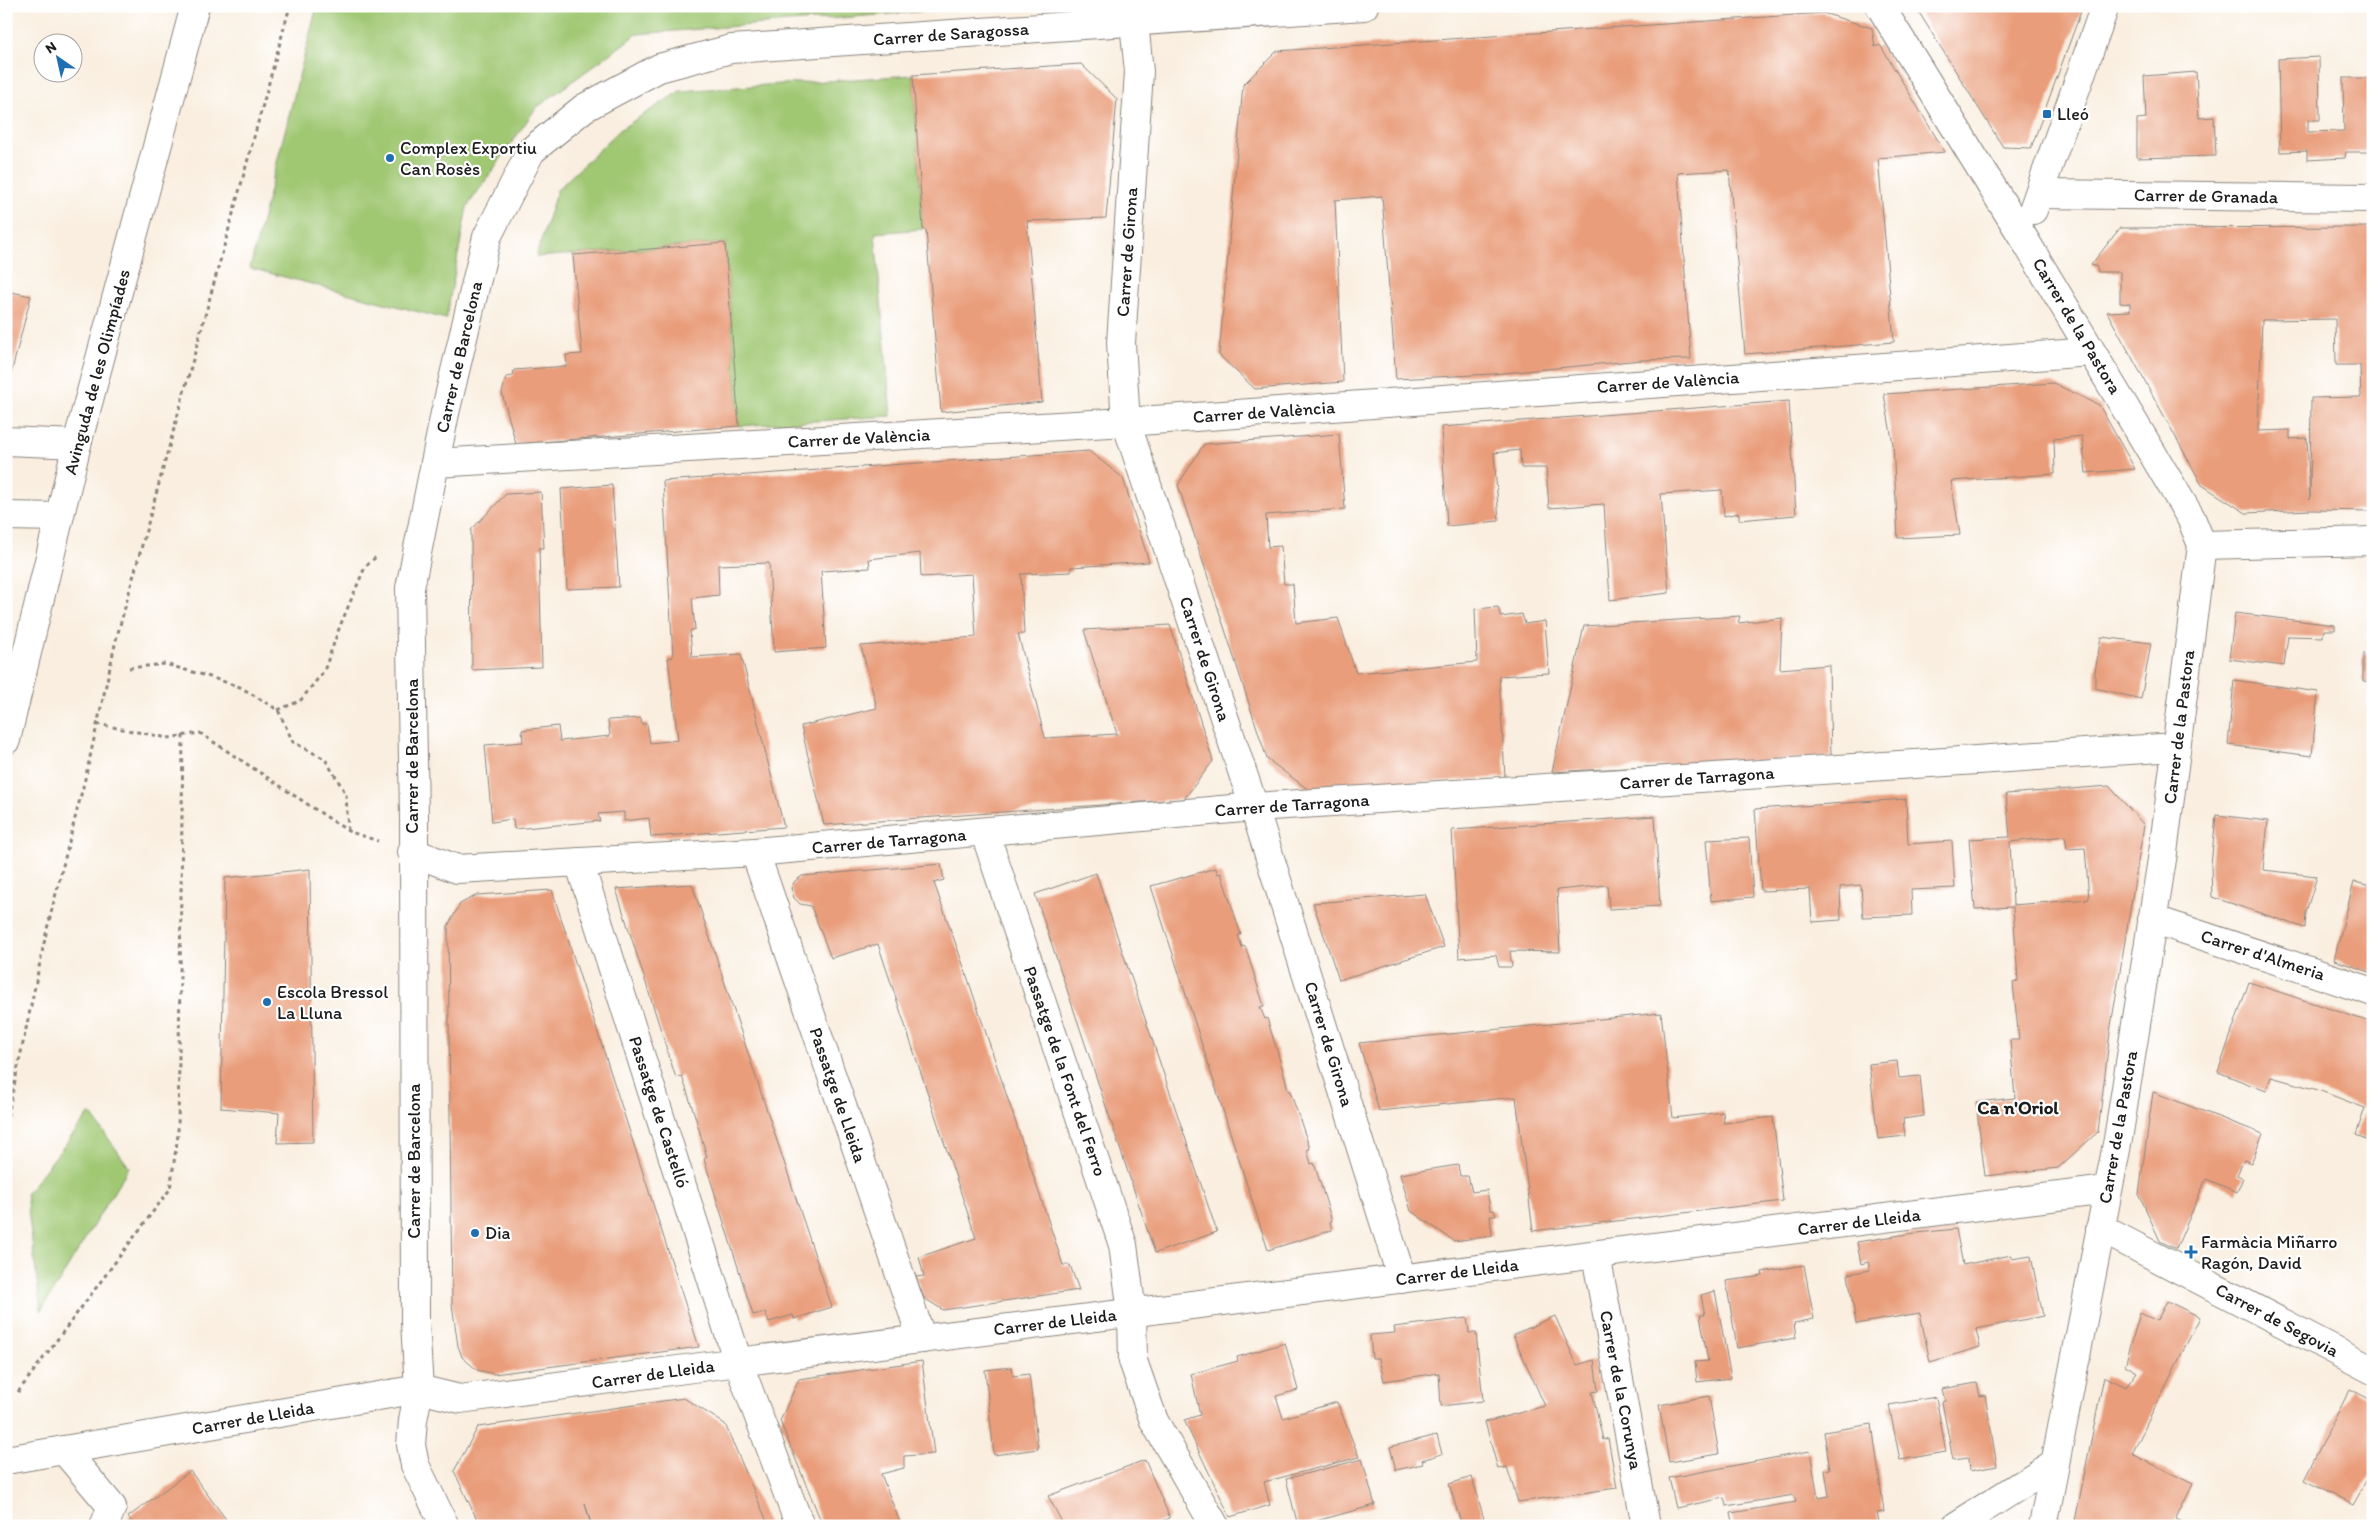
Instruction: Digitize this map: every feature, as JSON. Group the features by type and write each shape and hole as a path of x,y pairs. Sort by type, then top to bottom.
{"street":[{"name":"Avinguda de les Olimpíades","path":"6,740 77,444 195,6"},
{"name":"Carrer de Saragossa","path":"659,68 731,49 1364,6"},
{"name":"Carrer de la Pastora","path":"1880,6 2024,237 2191,518 2202,545 2164,853 2107,1190 2043,1526"},
{"path":"2024,237 2105,6"},
{"name":"Carrer de Girona","path":"1134,22 1139,72 1121,343 1126,422 1254,807 1402,1279"},
{"name":"Carrer de Barcelona","path":"446,1526 415,1465 412,1445 413,1420 418,1390 415,1322 410,588 445,412 487,238 531,150 584,108 659,68"},
{"name":"Carrer de Granada","path":"2039,194 2373,198"},
{"name":"Carrer de València","path":"435,463 1126,422 2091,352"},
{"path":"6,441 77,444"},
{"path":"6,516 59,517"},
{"path":"2202,545 2373,541"},
{"name":"Carrer de Tarragona","path":"412,852 457,869 755,852 985,833 1254,807 2176,747"},
{"name":"Passatge de la Font del Ferro","path":"985,833 1123,1245 1132,1312 1133,1361 1154,1421 1216,1526"},
{"name":"Passatge de Lleida","path":"755,852 922,1339"},
{"name":"Passatge de Castelló","path":"579,862 738,1362 800,1526"},
{"name":"Carrer d'Almeria","path":"2152,919 2373,992"},
{"name":"Carrer de Lleida","path":"6,1460 418,1390 460,1399 1132,1312 2107,1190"},
{"name":"Carrer de Segovia","path":"2100,1228 2373,1370"},
{"name":"Carrer de la Corunya","path":"1596,1255 1646,1526"},
{"path":"64,1450 112,1507 104,1526"},
{"path":"1956,1526 2056,1463"}],"path":[{"path":"6,1124 47,929 116,640 290,6"},
{"path":"278,710 300,700 324,672 340,626 365,567 386,548 417,554"},
{"path":"97,724 168,738 200,733 348,831 346,794 325,759 293,742 278,710 240,687 165,664 129,668"},
{"path":"18,1392 170,1189 178,1135 183,735"}],"green space":[{"name":"Complex Exportiu Can Rosès","path":"317,6 992,6 637,34 536,108 467,207 446,319 250,268"},
{"path":"913,75 923,229 875,233 891,416 739,426 725,243 536,257 557,190 621,129 680,91"},
{"path":"90,1113 129,1167 41,1311 26,1194"}],"building":[{"path":"1915,6 2083,6 2031,148 2003,147"},
{"path":"1823,13 1872,28 1875,47 1880,45 1945,152 1878,158 1894,342 1745,354 1729,170 1678,173 1691,359 1642,360 1493,374 1396,379 1382,196 1335,200 1343,382 1255,389 1219,355 1243,85 1277,51"},
{"path":"2319,57 2320,120 2308,120 2308,132 2344,131 2343,78 2373,78 2373,152 2346,152 2345,158 2307,160 2307,151 2280,152 2278,59"},
{"path":"1081,64 1117,99 1106,218 1027,221 1042,402 941,412 926,230 923,229 913,75"},
{"path":"2196,72 2199,118 2214,117 2216,156 2137,158 2137,119 2146,118 2144,76"},
{"path":"2373,227 2373,511 2311,510 2246,513 2202,485 2107,312 2130,311 2130,304 2120,303 2120,272 2098,272 2097,267 2091,265 2120,228","holes":["2335,319 2336,365 2360,365 2361,397 2311,398 2310,500 2307,438 2290,439 2290,430 2258,431 2262,320"]},
{"path":"725,243 739,426 516,444 502,393 506,377 513,376 514,370 567,366 566,355 582,354 573,255"},
{"path":"6,291 31,296 11,374 6,374"},
{"path":"2053,383 2099,405 2135,469 2086,473 2082,436 2054,439 2055,474 1951,481 1960,535 1898,538 1893,445 1884,394"},
{"path":"1789,401 1796,515 1739,520 1739,513 1724,516 1722,490 1661,494 1669,593 1610,600 1604,504 1549,508 1546,468 1521,468 1520,450 1494,453 1499,521 1447,526 1441,427"},
{"path":"1339,434 1345,509 1266,515 1268,547 1281,546 1284,584 1293,584 1296,623 1338,618 1356,673 1477,662 1475,609 1498,607 1501,617 1522,614 1525,624 1545,621 1549,673 1499,676 1505,777 1309,790 1267,759 1178,485 1204,444"},
{"path":"1089,451 1123,478 1149,562 1071,567 1071,572 1021,574 1024,634 1018,634 1045,738 1117,734 1084,630 1170,625 1213,761 1184,799 824,825 801,726 877,708 861,646 976,637 972,574 921,577 920,553 869,559 870,568 821,571 826,648 774,652 769,563 718,565 719,595 692,598 695,629 690,631 692,657 741,654 784,827 651,837 649,818 624,821 624,812 598,814 600,821 514,829 513,819 492,822 485,745 523,742 522,730 558,726 560,741 610,736 608,720 641,718 642,724 647,724 650,743 678,740 668,658 673,657 663,481"},
{"path":"612,485 619,587 567,589 561,489"},
{"path":"541,492 544,548 539,548 542,667 472,670 471,530 506,494"},
{"path":"2235,613 2335,625 2335,630 2324,630 2323,637 2288,636 2284,666 2229,659"},
{"path":"1740,616 1738,623 1782,618 1780,669 1829,665 1831,757 1552,772 1584,626"},
{"path":"2101,637 2151,643 2141,699 2095,688 2095,672"},
{"path":"2363,653 2373,655 2373,682 2363,681"},
{"path":"2234,680 2318,692 2312,756 2228,745"},
{"path":"2109,786 2144,825 2110,1032 2098,1132 2058,1168 1985,1176 1976,1102 2015,1098 2010,1040 2019,1040 2013,983 2018,981 2013,907 1975,909 1969,839 2010,837 2006,794","holes":["2065,836 2067,849 2085,848 2089,899 2013,905 2010,842"]},
{"path":"1906,799 1908,844 1952,841 1955,888 1911,890 1912,915 1863,917 1861,885 1840,887 1841,920 1812,922 1810,889 1761,891 1755,809"},
{"path":"2216,815 2268,821 2263,870 2317,876 2306,912 2305,928 2212,897 2211,865"},
{"path":"1655,816 1660,906 1609,909 1607,885 1557,890 1560,952 1510,951 1512,967 1499,967 1496,955 1459,958 1452,830"},
{"path":"1749,838 1753,897 1711,901 1706,840"},
{"path":"941,864 944,880 934,883 965,970 1063,1265 1070,1265 1079,1290 943,1310 924,1298 916,1277 924,1276 919,1257 976,1238 878,944 831,958 811,906 800,904 794,898 791,888 795,881 802,876"},
{"path":"1216,868 1217,874 1221,873 1241,935 1238,935 1242,947 1245,946 1264,1006 1260,1007 1265,1019 1267,1018 1288,1091 1290,1091 1310,1149 1307,1150 1311,1164 1314,1163 1332,1221 1330,1222 1332,1230 1268,1250 1151,886"},
{"path":"310,869 313,1142 277,1143 279,1113 221,1108 225,878"},
{"path":"1096,873 1217,1232 1155,1253 1035,894"},
{"path":"2354,882 2373,886 2373,973 2334,960"},
{"path":"692,884 832,1307 794,1319 793,1315 769,1322 765,1312 753,1315 704,1159 707,1157 696,1119 682,1076 676,1078 616,889"},
{"path":"552,890 699,1347 494,1374 477,1370 462,1357 458,1346 452,1304 448,926 460,904 477,895"},
{"path":"1425,894 1444,947 1339,980 1313,903"},
{"path":"2249,982 2373,1023 2373,1142 2356,1135 2365,1108 2318,1090 2271,1077 2266,1091 2218,1072"},
{"path":"1661,1013 1673,1118 1723,1112 1724,1123 1773,1117 1783,1201 1533,1231 1516,1097 1379,1111 1359,1043"},
{"path":"1897,1061 1899,1078 1920,1076 1924,1116 1903,1119 1905,1136 1878,1139 1869,1064"},
{"path":"2153,1092 2263,1134 2251,1163 2244,1160 2237,1175 2243,1178 2237,1192 2206,1179 2176,1249 2160,1241 2139,1194"},
{"path":"1458,1165 1460,1176 1468,1176 1472,1192 1487,1190 1490,1210 1494,1210 1496,1216 1490,1216 1492,1236 1454,1241 1411,1211 1400,1174"},
{"path":"1956,1229 1963,1265 2011,1255 2012,1259 2031,1256 2043,1316 1976,1329 1980,1347 1930,1362 1920,1313 1856,1324 1848,1274 1870,1270 1868,1262 1861,1264 1857,1242"},
{"path":"1804,1265 1814,1319 1794,1323 1796,1338 1737,1348 1726,1281 1763,1276 1762,1272"},
{"path":"1715,1291 1731,1378 1697,1382 1695,1362 1708,1361 1700,1315 1705,1315 1701,1295"},
{"path":"2167,1301 2200,1317 2132,1454 2193,1484 2176,1519 2191,1526 2074,1526 2104,1376 2126,1387 2137,1372 2125,1365 2140,1313 2157,1321"},
{"path":"1555,1316 1577,1365 1594,1360 1598,1391 1592,1392 1603,1440 1608,1438 1617,1488 1518,1502 1507,1467 1498,1469 1485,1422 1545,1406 1513,1335"},
{"path":"1467,1318 1469,1333 1476,1333 1483,1401 1441,1406 1439,1373 1384,1381 1379,1358 1372,1358 1370,1335 1395,1333 1394,1327"},
{"path":"1285,1343 1298,1390 1276,1396 1283,1418 1337,1402 1359,1457 1264,1482 1270,1505 1230,1517 1184,1420 1200,1415 1191,1374 1238,1361 1237,1357"},
{"path":"922,1361 934,1454 904,1456 904,1468 881,1474 901,1525 917,1522 920,1526 823,1526 780,1421 799,1379"},
{"path":"1012,1367 1013,1376 1029,1374 1038,1449 994,1455 985,1370"},
{"path":"1977,1383 1980,1396 1985,1395 1997,1466 1970,1471 1969,1458 1953,1460 1942,1402 1945,1401 1942,1389"},
{"path":"2350,1389 2373,1401 2373,1469 2353,1504 2304,1479"},
{"path":"1709,1396 1719,1454 1669,1462 1659,1405"},
{"path":"1936,1397 1946,1452 1900,1460 1889,1405"},
{"path":"684,1398 725,1424 769,1526 592,1526 585,1503 591,1526 480,1526 454,1471 478,1427"},
{"path":"1872,1424 1884,1512 1877,1513 1880,1526 1734,1526 1731,1513 1796,1502 1794,1495 1726,1506 1724,1498 1676,1508 1669,1478 1810,1451 1818,1498 1829,1496 1825,1470 1830,1469 1824,1432"},
{"path":"1437,1435 1442,1454 1422,1460 1423,1464 1396,1470 1390,1447"},
{"path":"1362,1459 1375,1505 1298,1526 1286,1479"},
{"path":"1145,1460 1170,1518 1150,1526 1064,1526 1048,1496"},
{"path":"190,1471 231,1526 135,1526 128,1517"},
{"path":"1472,1477 1486,1526 1462,1526 1449,1484"}],"place":[{"name":"Lleó","path":"2047,114"},
{"name":"Complex Exportiu Can Rosès","path":"390,158"},
{"name":"Escola Bressol La Lluna","path":"267,1002"},
{"name":"Dia","path":"475,1233"},
{"name":"Farmàcia Miñarro Ragón, David","path":"2191,1252"}],"district":[{"name":"Ca n'Oriol","path":"2018,1107"}]}
